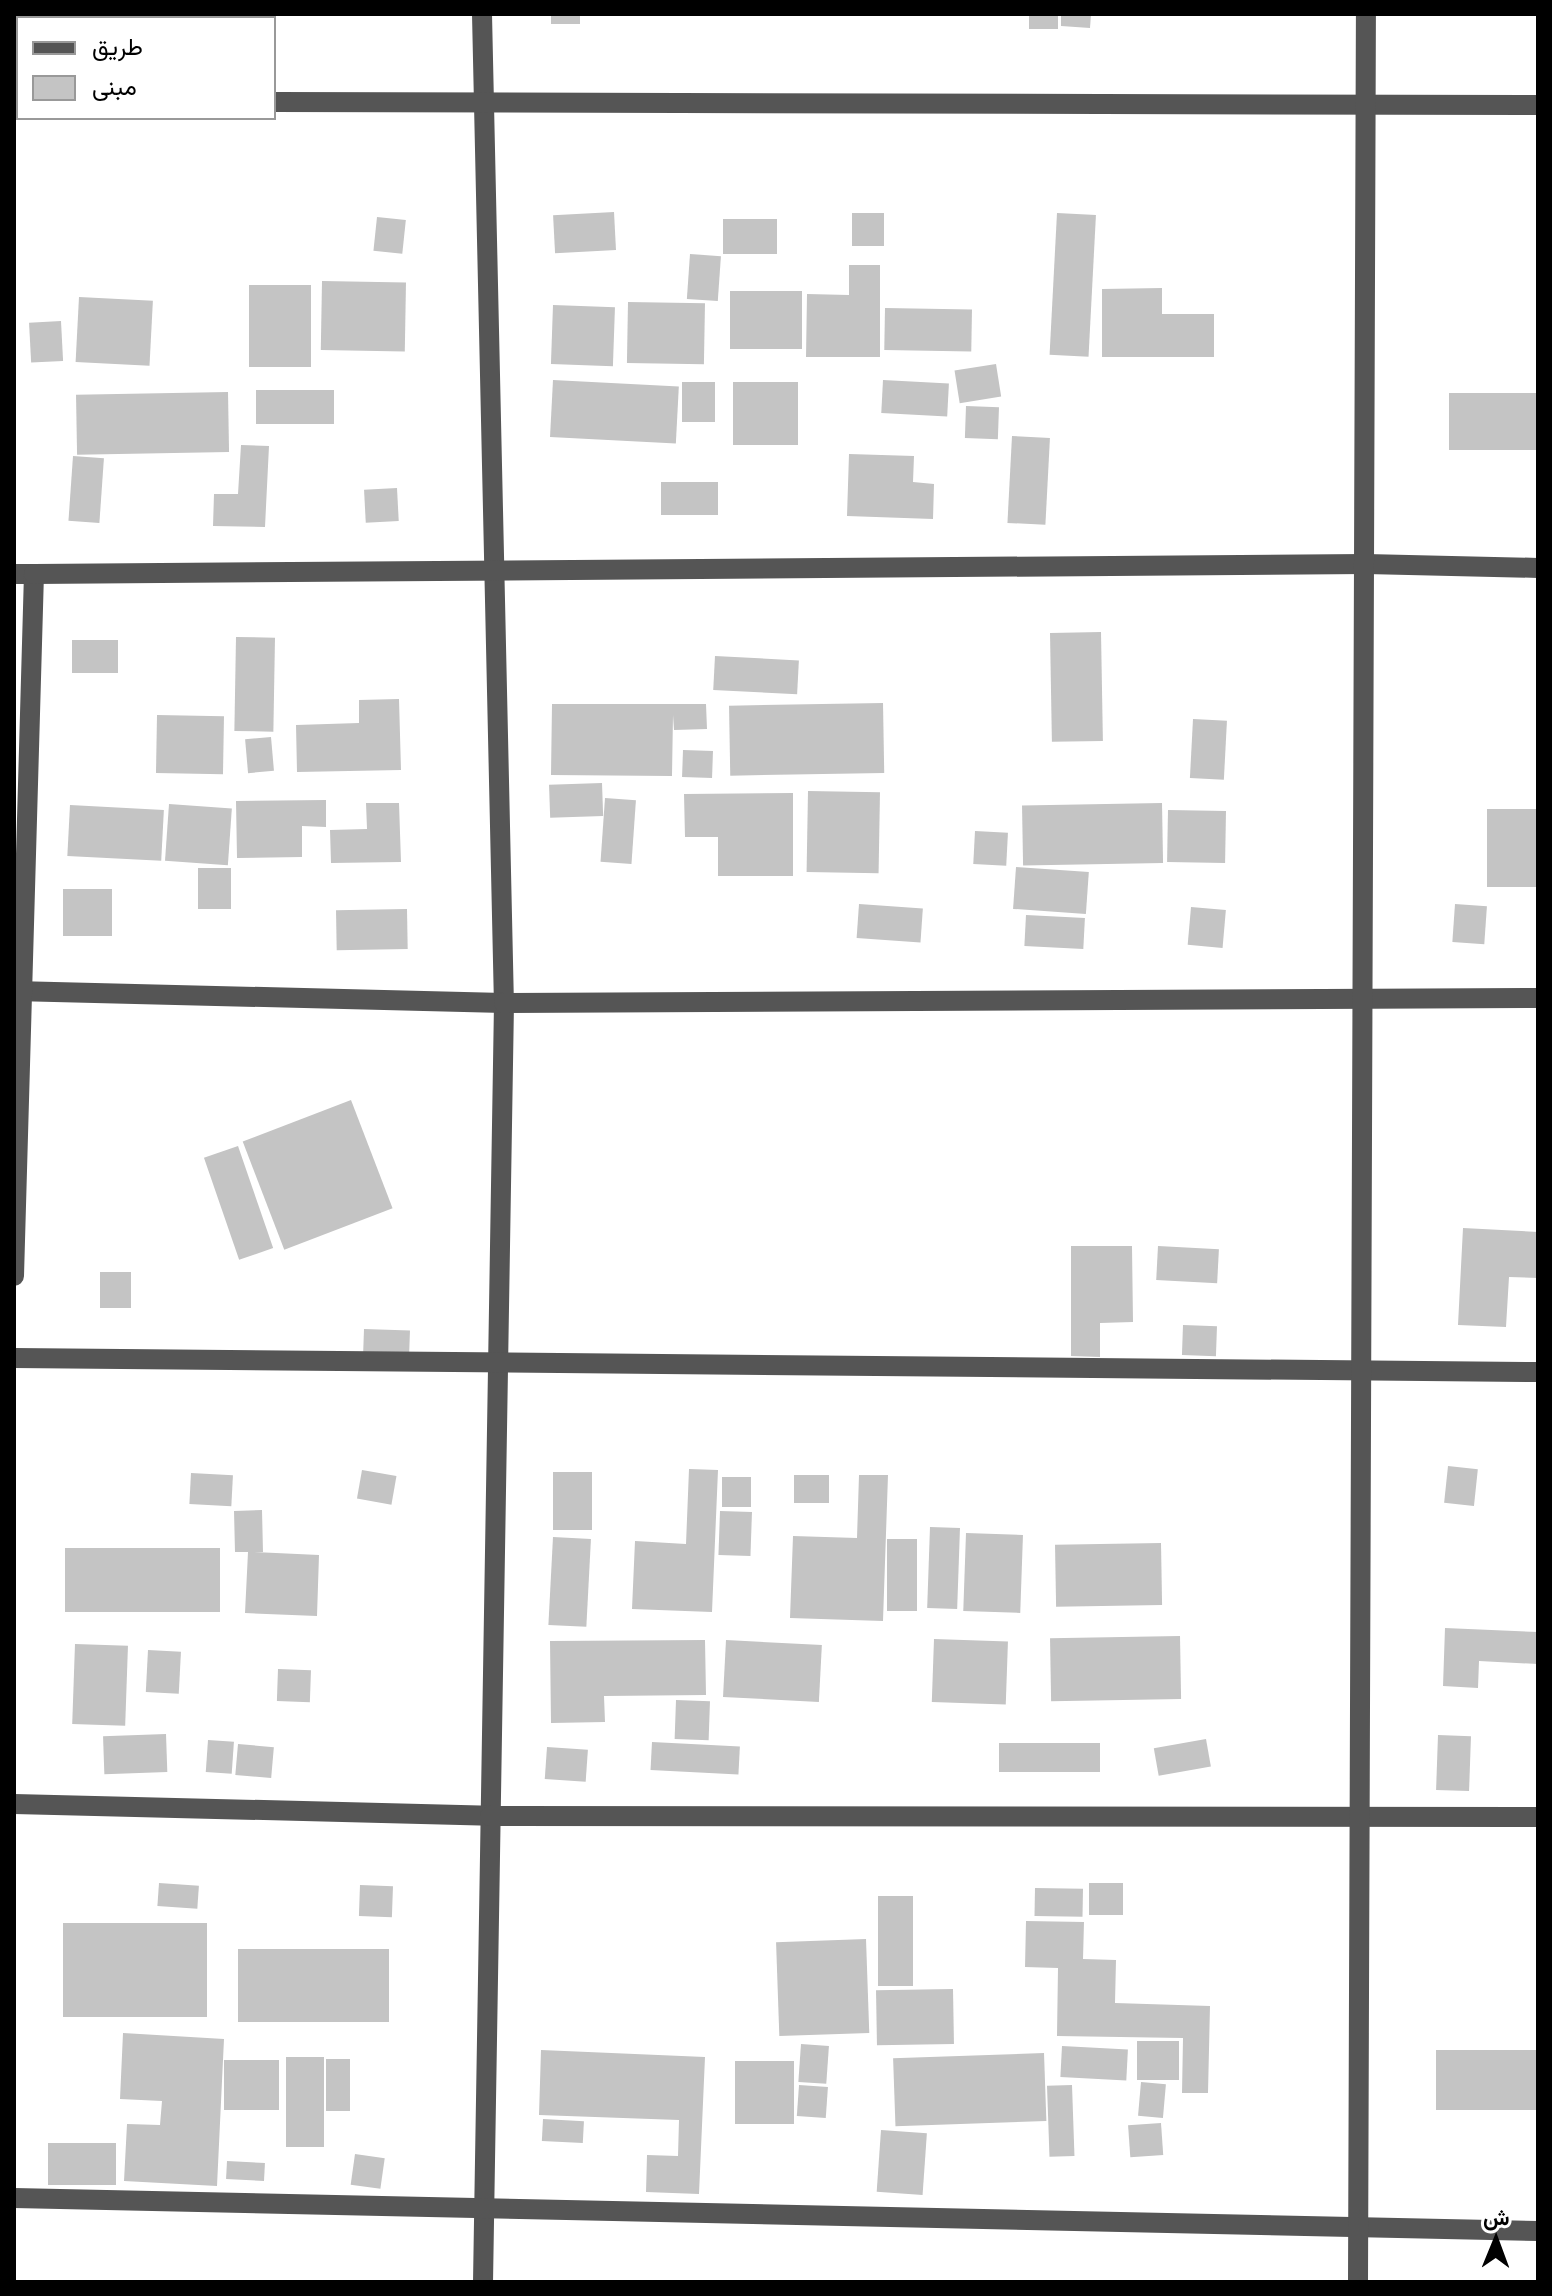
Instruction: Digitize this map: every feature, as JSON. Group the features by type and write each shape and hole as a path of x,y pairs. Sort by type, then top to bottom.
{"street":[{"path":"482,14 482,105 497,571 504,1003 483,2282"},
{"path":"1358,2282 1366,14"},
{"path":"276,102 482,105 1366,102 1538,105"},
{"path":"14,1276 24,574 1366,564 1538,568"},
{"path":"20,991 504,1003 1538,998"},
{"path":"14,1358 1361,1367 1538,1372"},
{"path":"14,1804 490,1816 1538,1817"},
{"path":"14,2198 483,2205 1538,2231"}],"building":[{"path":"78,14 78,16 19,16"},
{"path":"82,14 128,14 128,16"},
{"path":"206,14 237,14 237,16"},
{"path":"551,14 580,14 580,24 551,24"},
{"path":"1029,14 1058,14 1058,29 1029,29"},
{"path":"1061,14 1091,14 1090,28 1061,26"},
{"path":"614,212 616,250 555,253 553,215"},
{"path":"852,213 884,213 884,246 852,246"},
{"path":"1057,213 1096,215 1089,357 1050,355"},
{"path":"377,217 406,220 402,254 373,251"},
{"path":"723,219 777,219 777,254 723,254"},
{"path":"690,254 721,256 718,301 687,299"},
{"path":"849,265 880,265 880,357 806,357 807,294 849,295"},
{"path":"322,281 406,282 405,351 321,350"},
{"path":"249,285 311,285 311,367 249,367"},
{"path":"1162,288 1162,314 1214,314 1214,357 1102,357 1102,289"},
{"path":"730,291 802,291 802,349 730,349"},
{"path":"79,297 153,301 149,366 76,362"},
{"path":"628,302 705,303 704,364 627,363"},
{"path":"553,305 615,307 613,366 551,364"},
{"path":"885,308 972,310 971,352 884,350"},
{"path":"61,321 63,361 31,363 29,323"},
{"path":"996,364 1001,397 960,403 955,371"},
{"path":"553,380 679,387 676,444 550,437"},
{"path":"883,380 949,383 947,416 881,413"},
{"path":"682,382 715,382 715,422 682,422"},
{"path":"733,382 798,382 798,445 733,445"},
{"path":"256,390 334,390 334,424 256,424"},
{"path":"228,392 229,452 77,455 76,395"},
{"path":"1449,393 1538,393 1538,450 1449,450"},
{"path":"966,406 999,407 998,439 965,438"},
{"path":"1012,436 1050,438 1045,525 1007,523"},
{"path":"241,445 269,446 265,527 213,526 214,494 238,494"},
{"path":"849,454 914,456 913,482 934,484 933,519 847,516"},
{"path":"73,456 104,458 99,523 68,521"},
{"path":"661,482 718,482 718,515 661,515"},
{"path":"397,488 399,521 366,523 364,490"},
{"path":"1101,632 1103,741 1052,742 1050,633"},
{"path":"236,637 275,638 273,732 234,731"},
{"path":"72,640 118,640 118,673 72,673"},
{"path":"715,656 799,660 797,694 713,690"},
{"path":"399,699 401,770 297,772 296,725 359,723 359,700"},
{"path":"883,703 884,773 730,776 729,706"},
{"path":"552,704 706,704 707,729 674,730 673,715 672,776 551,775"},
{"path":"157,715 224,716 223,774 156,773"},
{"path":"1193,719 1227,721 1224,780 1190,778"},
{"path":"271,737 274,771 248,773 245,739"},
{"path":"683,750 713,751 712,778 682,777"},
{"path":"602,783 603,816 550,818 549,785"},
{"path":"808,791 880,792 879,873 807,872"},
{"path":"793,793 793,876 718,876 718,837 685,837 684,794"},
{"path":"605,798 636,800 631,864 601,862"},
{"path":"326,800 326,827 302,826 302,857 237,858 236,801"},
{"path":"366,803 399,803 401,862 331,863 330,830 367,829"},
{"path":"1162,803 1163,863 1023,865 1022,805"},
{"path":"169,804 232,808 228,865 165,861"},
{"path":"70,805 164,810 161,861 67,856"},
{"path":"1487,809 1538,809 1538,887 1487,887"},
{"path":"1168,810 1226,811 1225,863 1167,862"},
{"path":"975,831 1008,833 1006,866 973,864"},
{"path":"1016,867 1089,872 1086,914 1013,909"},
{"path":"198,868 231,868 231,909 198,909"},
{"path":"63,889 112,889 112,936 63,936"},
{"path":"859,904 923,908 920,942 857,938"},
{"path":"1455,904 1487,906 1484,944 1452,942"},
{"path":"1191,907 1226,910 1223,948 1188,945"},
{"path":"407,909 408,949 337,950 336,910"},
{"path":"1026,915 1085,918 1083,949 1024,946"},
{"path":"351,1100 393,1208 284,1250 243,1142"},
{"path":"238,1146 273,1248 239,1260 204,1158"},
{"path":"1463,1228 1538,1232 1538,1278 1509,1277 1506,1327 1458,1325"},
{"path":"1071,1246 1132,1246 1133,1322 1100,1323 1100,1357 1071,1356"},
{"path":"1158,1246 1219,1249 1217,1283 1156,1280"},
{"path":"100,1272 131,1272 131,1308 100,1308"},
{"path":"1183,1325 1217,1326 1216,1356 1182,1355"},
{"path":"364,1329 410,1331 409,1362 363,1360"},
{"path":"1448,1466 1478,1469 1474,1506 1444,1503"},
{"path":"689,1469 718,1470 712,1612 632,1609 635,1541 686,1544"},
{"path":"362,1470 396,1476 391,1505 357,1499"},
{"path":"553,1472 592,1472 592,1530 553,1530"},
{"path":"191,1473 233,1475 231,1506 189,1504"},
{"path":"794,1475 829,1475 829,1503 794,1503"},
{"path":"859,1475 888,1475 883,1621 790,1618 793,1536 857,1538"},
{"path":"722,1477 751,1477 751,1507 722,1507"},
{"path":"262,1510 263,1552 254,1552 319,1555 317,1616 245,1613 248,1552 235,1552 234,1511"},
{"path":"720,1511 752,1512 750,1556 718,1555"},
{"path":"930,1527 960,1528 957,1609 927,1608"},
{"path":"966,1533 1023,1535 1020,1613 963,1611"},
{"path":"553,1537 591,1539 586,1627 548,1625"},
{"path":"887,1539 917,1539 917,1611 887,1611"},
{"path":"1161,1543 1162,1605 1056,1607 1055,1545"},
{"path":"65,1548 220,1548 220,1612 65,1612"},
{"path":"1445,1628 1538,1632 1538,1664 1479,1661 1478,1688 1443,1686"},
{"path":"1180,1636 1181,1699 1051,1701 1050,1638"},
{"path":"934,1639 1008,1642 1006,1705 932,1702"},
{"path":"705,1640 706,1695 604,1696 605,1722 551,1723 550,1641"},
{"path":"726,1640 822,1645 819,1702 723,1697"},
{"path":"75,1644 128,1646 125,1726 72,1724"},
{"path":"148,1650 181,1652 179,1694 146,1692"},
{"path":"278,1669 311,1670 310,1702 277,1701"},
{"path":"676,1700 710,1701 709,1740 675,1739"},
{"path":"166,1734 167,1772 104,1774 103,1736"},
{"path":"1438,1735 1471,1736 1469,1791 1436,1790"},
{"path":"1206,1739 1211,1767 1159,1776 1154,1748"},
{"path":"208,1740 234,1742 232,1774 206,1772"},
{"path":"652,1742 740,1747 738,1775 651,1770"},
{"path":"999,1743 1100,1743 1100,1772 999,1772"},
{"path":"238,1744 274,1747 271,1778 235,1775"},
{"path":"547,1747 588,1750 586,1782 545,1779"},
{"path":"159,1883 199,1886 197,1909 157,1906"},
{"path":"1089,1883 1123,1883 1123,1915 1089,1915"},
{"path":"360,1885 393,1886 392,1917 359,1916"},
{"path":"1035,1888 1083,1889 1083,1917 1035,1916"},
{"path":"878,1896 913,1896 913,1986 878,1986"},
{"path":"1026,1921 1084,1922 1083,1959 1116,1960 1115,2003 1210,2006 1208,2093 1182,2093 1183,2038 1057,2036 1058,1968 1025,1967"},
{"path":"63,1923 207,1923 207,2017 63,2017"},
{"path":"866,1939 869,2033 779,2036 776,1942"},
{"path":"238,1949 389,1949 389,2022 238,2022"},
{"path":"953,1989 954,2044 877,2045 876,1990"},
{"path":"123,2033 224,2039 217,2186 124,2181 127,2124 160,2125 162,2101 120,2099"},
{"path":"1137,2041 1179,2041 1179,2080 1137,2080"},
{"path":"801,2044 829,2046 826,2084 798,2082"},
{"path":"1062,2046 1128,2049 1126,2080 1060,2077"},
{"path":"541,2050 705,2057 699,2194 646,2192 647,2155 678,2156 679,2120 539,2115"},
{"path":"1436,2050 1538,2050 1538,2110 1436,2110"},
{"path":"1044,2053 1046,2121 895,2126 893,2058"},
{"path":"286,2057 324,2057 324,2147 286,2147"},
{"path":"326,2059 350,2059 350,2111 326,2111"},
{"path":"224,2060 279,2060 279,2110 224,2110"},
{"path":"735,2061 794,2061 794,2124 735,2124"},
{"path":"1141,2082 1166,2084 1163,2118 1138,2116"},
{"path":"799,2085 828,2087 826,2118 797,2116"},
{"path":"1072,2085 1074,2156 1049,2157 1047,2086"},
{"path":"543,2119 584,2121 583,2143 542,2141"},
{"path":"1161,2123 1163,2155 1130,2157 1128,2125"},
{"path":"881,2130 927,2133 923,2195 877,2192"},
{"path":"48,2143 116,2143 116,2185 48,2185"},
{"path":"355,2154 385,2158 380,2189 351,2185"},
{"path":"227,2161 265,2163 264,2181 226,2179"}]}
